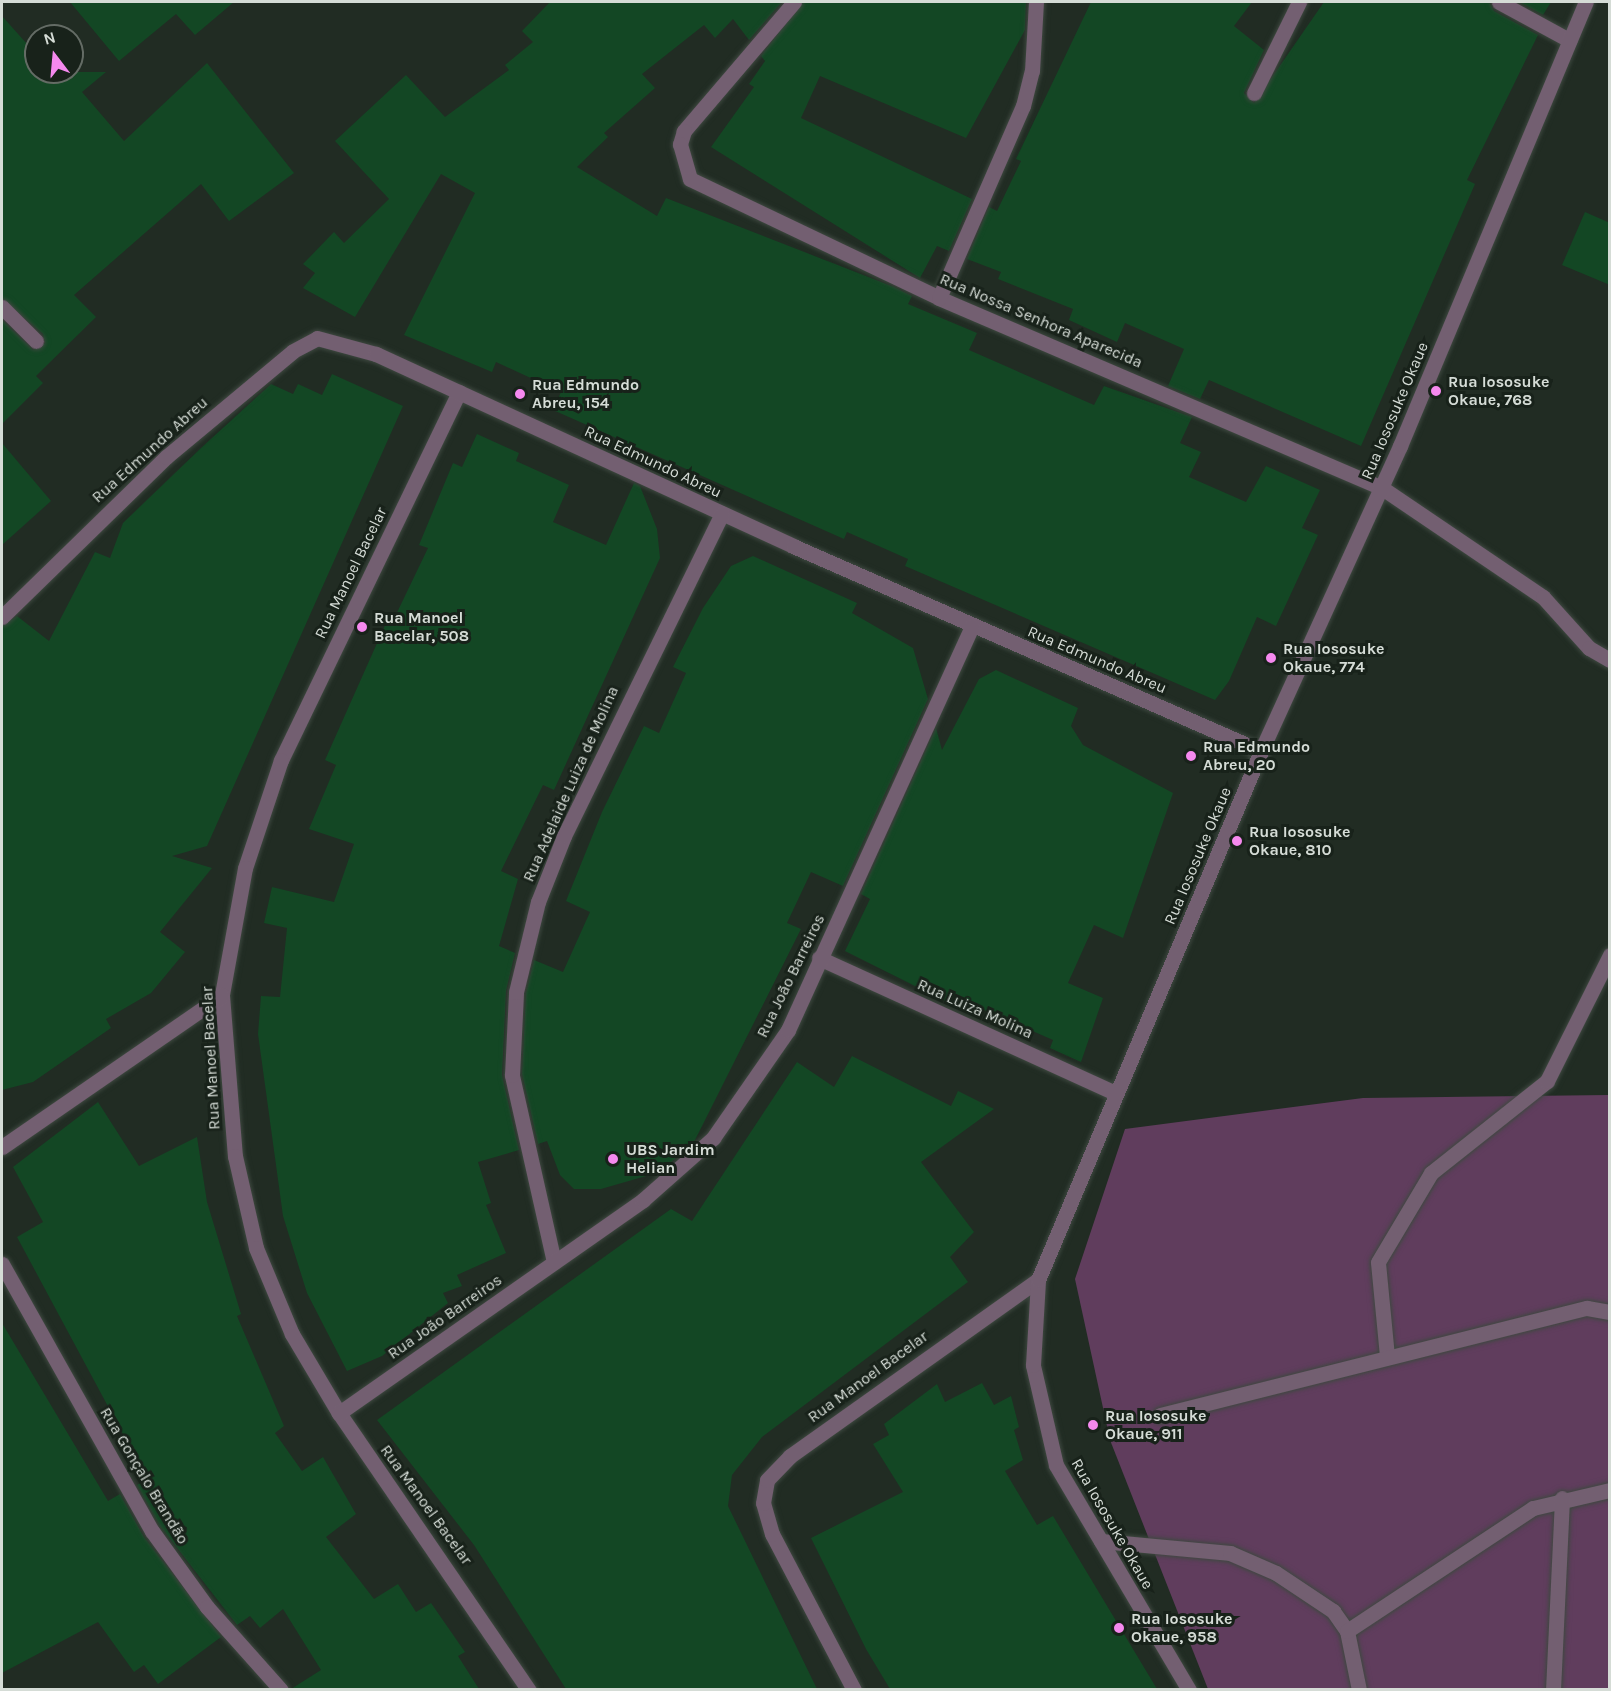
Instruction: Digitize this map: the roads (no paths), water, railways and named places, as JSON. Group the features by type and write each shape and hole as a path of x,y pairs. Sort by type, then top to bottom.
{"street":[{"name":"Rua Nossa Senhora Aparecida","path":"794,2 684,131 680,144 690,179 939,298 1382,488 1543,597 1588,648 1610,660"},
{"path":"939,298 1023,106 1032,71 1036,2"},
{"path":"1254,93 1299,2"},
{"path":"1499,2 1569,40"},
{"name":"Rua Iososuke Okaue","path":"1189,1689 1056,1465 1043,1424 1033,1365 1038,1280 1261,751 1382,488 1586,2"},
{"path":"2,307 36,341"},
{"name":"Rua Edmundo Abreu","path":"2,617 166,457 294,351 317,338 376,354 722,514 972,626 1261,751"},
{"name":"Rua Manoel Bacelar","path":"459,392 281,760 245,868 222,994 235,1156 256,1248 292,1334 339,1413 529,1689"},
{"name":"Rua Adelaide Luiza de Molina","path":"554,1262 512,1075 516,992 538,902 564,836 722,514"},
{"name":"Rua João Barreiros","path":"339,1413 643,1200 713,1138 788,1030 972,626"},
{"path":"1387,1356 1378,1262 1431,1173 1547,1081 1610,955"},
{"name":"Rua Luiza Molina","path":"819,958 1115,1093"},
{"path":"2,1147 222,994"},
{"name":"Rua Gonçalo Brandão","path":"2,1264 152,1531 207,1607 281,1689"},
{"name":"Rua Manoel Bacelar","path":"854,1689 772,1534 763,1503 767,1480 790,1456 1038,1280"},
{"path":"1160,1415 1387,1356 1587,1308 1610,1312"},
{"path":"1347,1631 1495,1529 1562,1498 1610,1490"},
{"path":"1553,1689 1562,1498"},
{"path":"1101,1541 1230,1553 1311,1594 1347,1631 1359,1689"}],"place":[{"name":"Rua Iososuke Okaue, 768","path":"1436,391"},
{"name":"Rua Edmundo Abreu, 154","path":"520,394"},
{"name":"Rua Manoel Bacelar, 508","path":"362,627"},
{"name":"Rua Iososuke Okaue, 774","path":"1271,658"},
{"name":"Rua Edmundo Abreu, 20","path":"1191,756"},
{"name":"Rua Iososuke Okaue, 810","path":"1237,841"},
{"name":"UBS Jardim Helian","path":"613,1159"},
{"name":"Rua Iososuke Okaue, 911","path":"1093,1425"},
{"name":"Rua Iososuke Okaue, 958","path":"1119,1628"}]}
